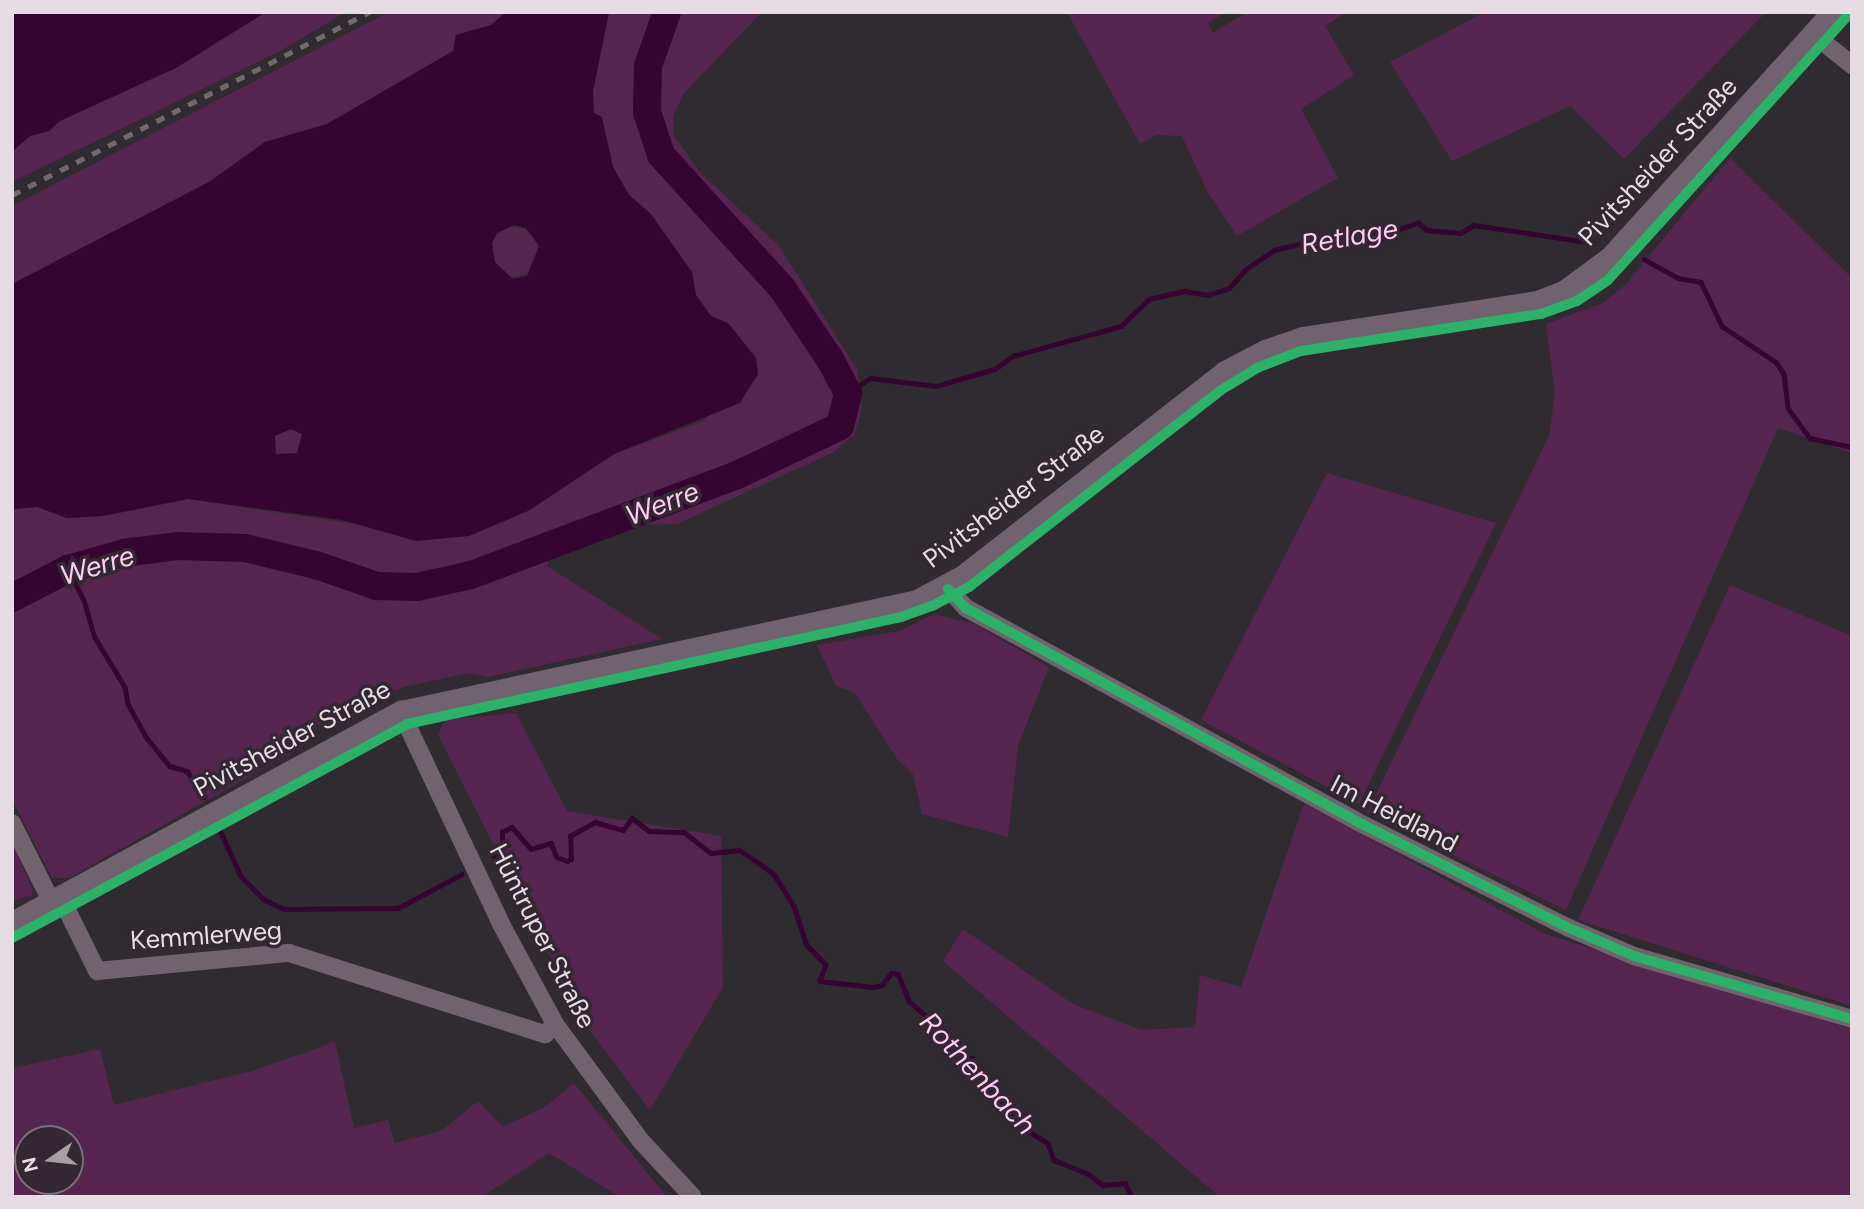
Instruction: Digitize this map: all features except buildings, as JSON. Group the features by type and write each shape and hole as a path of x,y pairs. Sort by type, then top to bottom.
{"main road":[{"name":"Pivitsheider Straße","path":"12,923 401,712 883,610 946,586 1225,372 1265,351 1302,338 1538,302 1565,291 1610,258 1833,12"}],"street":[{"path":"1813,34 1852,65"},
{"name":"Im Heidland","path":"946,586 978,615 1356,821 1567,927 1634,956 1852,1019"},
{"name":"Hüntruper Straße","path":"401,712 517,956 555,1024 641,1141 693,1197"},
{"path":"12,823 56,899"},
{"name":"Kemmlerweg","path":"56,899 97,971 289,953 545,1034 555,1024"}],"shaded area":[{"path":"12,12 346,12 280,51 12,182"},
{"path":"12,12 266,12 176,68 60,121 49,131 30,136 12,152"},
{"path":"389,12 506,12 491,25 456,35 453,51 327,124 265,142 209,182 12,284 12,206"},
{"path":"506,12 609,12 593,91 594,113 602,117 613,167 629,195 650,213 692,272 696,295 711,316 728,323 756,358 758,374 740,403 614,454 528,511 469,536 416,541 342,520 188,499 103,516 67,518 37,507 12,509 12,284 209,182 265,142 327,124 453,51 456,35 491,25","holes":["514,225 526,228 539,246 527,276 513,279 495,262 492,243 497,233","291,429 302,434 297,453 276,454 275,436"]},
{"path":"609,12 762,12 684,93 673,116 674,136 700,172 779,246 857,369 862,410 854,435 834,452 677,524 630,525 549,557 547,566 662,639 487,677 470,673 403,687 316,726 314,740 69,878 52,878 12,800 12,509 37,507 67,518 103,516 188,499 375,527 528,511 614,454 704,421 756,358 728,323 711,316 696,295 692,272 650,213 629,195 613,167 594,114 593,91"},
{"path":"1067,12 1226,12 1208,23 1213,33 1247,12 1347,12 1325,26 1354,75 1301,109 1338,178 1237,236 1207,191 1182,136 1157,135 1140,144"},
{"path":"1485,12 1766,12 1624,159 1570,106 1452,161 1390,62"},
{"path":"1730,158 1852,278 1852,453 1778,428 1566,910 1367,813 1549,436 1555,394 1546,324 1603,303 1626,284"},
{"path":"515,227 532,235 540,252 532,269 515,277 498,269 490,252 498,235"},
{"path":"291,429 303,434 297,454 275,454 275,435"},
{"path":"1327,473 1496,523 1359,804 1201,720"},
{"path":"1730,585 1852,636 1852,1006 1578,920"},
{"path":"934,614 974,624 1049,667 1018,746 1008,837 922,814 913,774 897,759 855,693 836,686 817,645 900,631"},
{"path":"516,713 567,811 721,836 723,987 650,1110 582,1020 438,735 445,720"},
{"path":"1304,803 1545,934 1852,1029 1852,1197 1220,1197 943,961 963,929 1073,1004 1141,1030 1195,1027 1200,975 1241,987"},
{"path":"12,840 33,891 31,896 12,901"},
{"path":"335,1042 354,1128 388,1120 395,1143 441,1131 478,1101 503,1127 545,1107 574,1083 667,1197 620,1197 549,1153 482,1197 12,1197 12,1068 100,1049 114,1105 252,1071"}],"waterway":[{"name":"Werre","path":"12,598 68,569 124,553 177,546 245,548 316,565 377,586 417,587 471,575 737,475 840,426 848,393 829,358 782,288 661,155 647,112 648,66 667,12"},
{"name":"Retlage","path":"848,393 870,378 936,386 995,369 1013,356 1121,326 1149,299 1185,291 1208,295 1229,288 1246,269 1274,250 1344,233 1387,233 1418,223 1427,230 1460,233 1474,225 1594,243"},
{"name":"Retlage","path":"1644,259 1678,278 1701,282 1722,326 1776,362 1784,374 1788,408 1810,438 1852,447"},
{"name":"Rothenbach","path":"68,569 84,600 94,636 125,687 128,704 147,738 170,766 187,771 204,797"},
{"name":"Rothenbach","path":"493,856 502,852 502,832 512,827 531,849 551,843 557,857 567,861 571,859 570,836 595,822 623,830 632,818 649,831 684,832 711,853 740,850 774,874 794,906 806,944 826,965 820,981 873,987 882,985 891,973 898,974 910,1002 934,1023 955,1053 972,1058 983,1084 1021,1127 1048,1143 1054,1160 1087,1173 1103,1185 1125,1183 1132,1197"},
{"name":"Rothenbach","path":"220,830 241,876 263,899 284,909 398,908 462,874"}],"railway":[{"path":"12,195 370,12"}],"cycle path":[{"path":"12,938 407,724 901,617 932,606 969,587 1221,390 1259,367 1301,351 1541,314 1577,301 1608,280 1851,12"},
{"path":"948,589 966,608 1356,821 1567,927 1634,956 1852,1019"}]}
